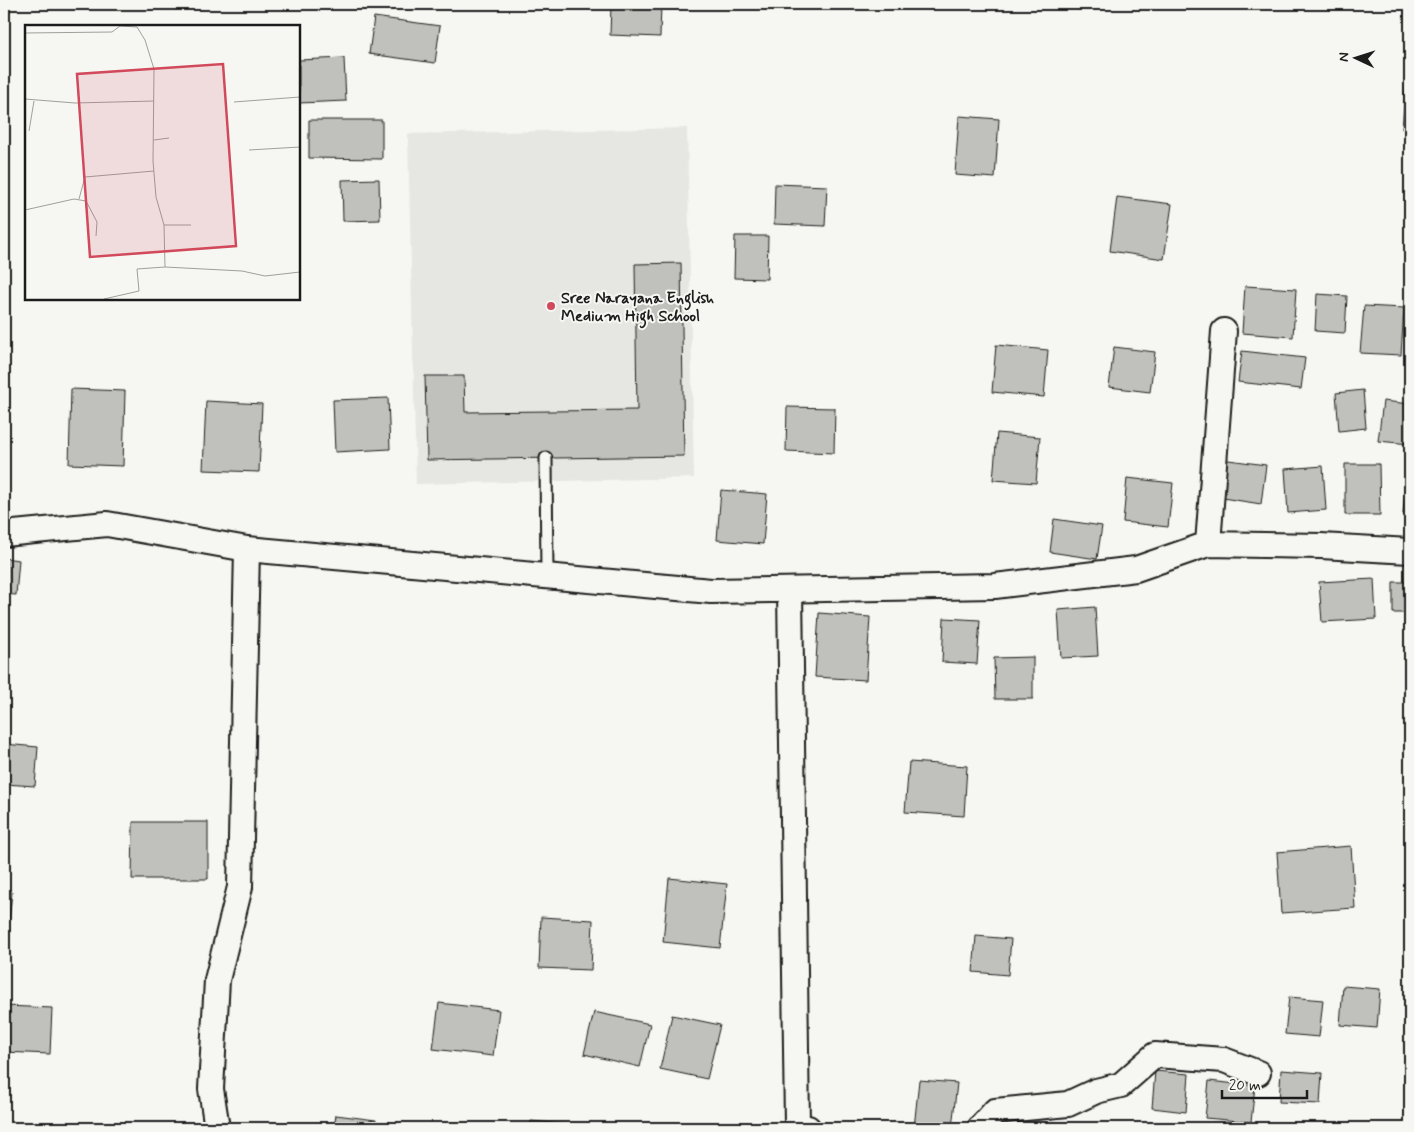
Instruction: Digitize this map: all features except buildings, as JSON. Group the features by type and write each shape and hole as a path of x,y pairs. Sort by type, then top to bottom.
{"street":[{"path":"1208,544 1224,330"},
{"path":"4,534 107,524 247,549 711,591 995,586 1136,569 1208,544 1322,546 1410,552"},
{"path":"217,1128 211,1089 216,980 240,887 247,549"},
{"path":"790,590 797,1124 808,1128"},
{"path":"980,1128 995,1110 1068,1104 1096,1091 1121,1086 1155,1055 1224,1060 1258,1073"}],"lane":[{"path":"546,458 547,576"}],"shaded area":[{"name":"Sree Narayana English Medium High School","path":"687,128 694,478 416,484 408,134"}],"place":[{"name":"Sree Narayana English Medium High School","path":"551,306"}]}
